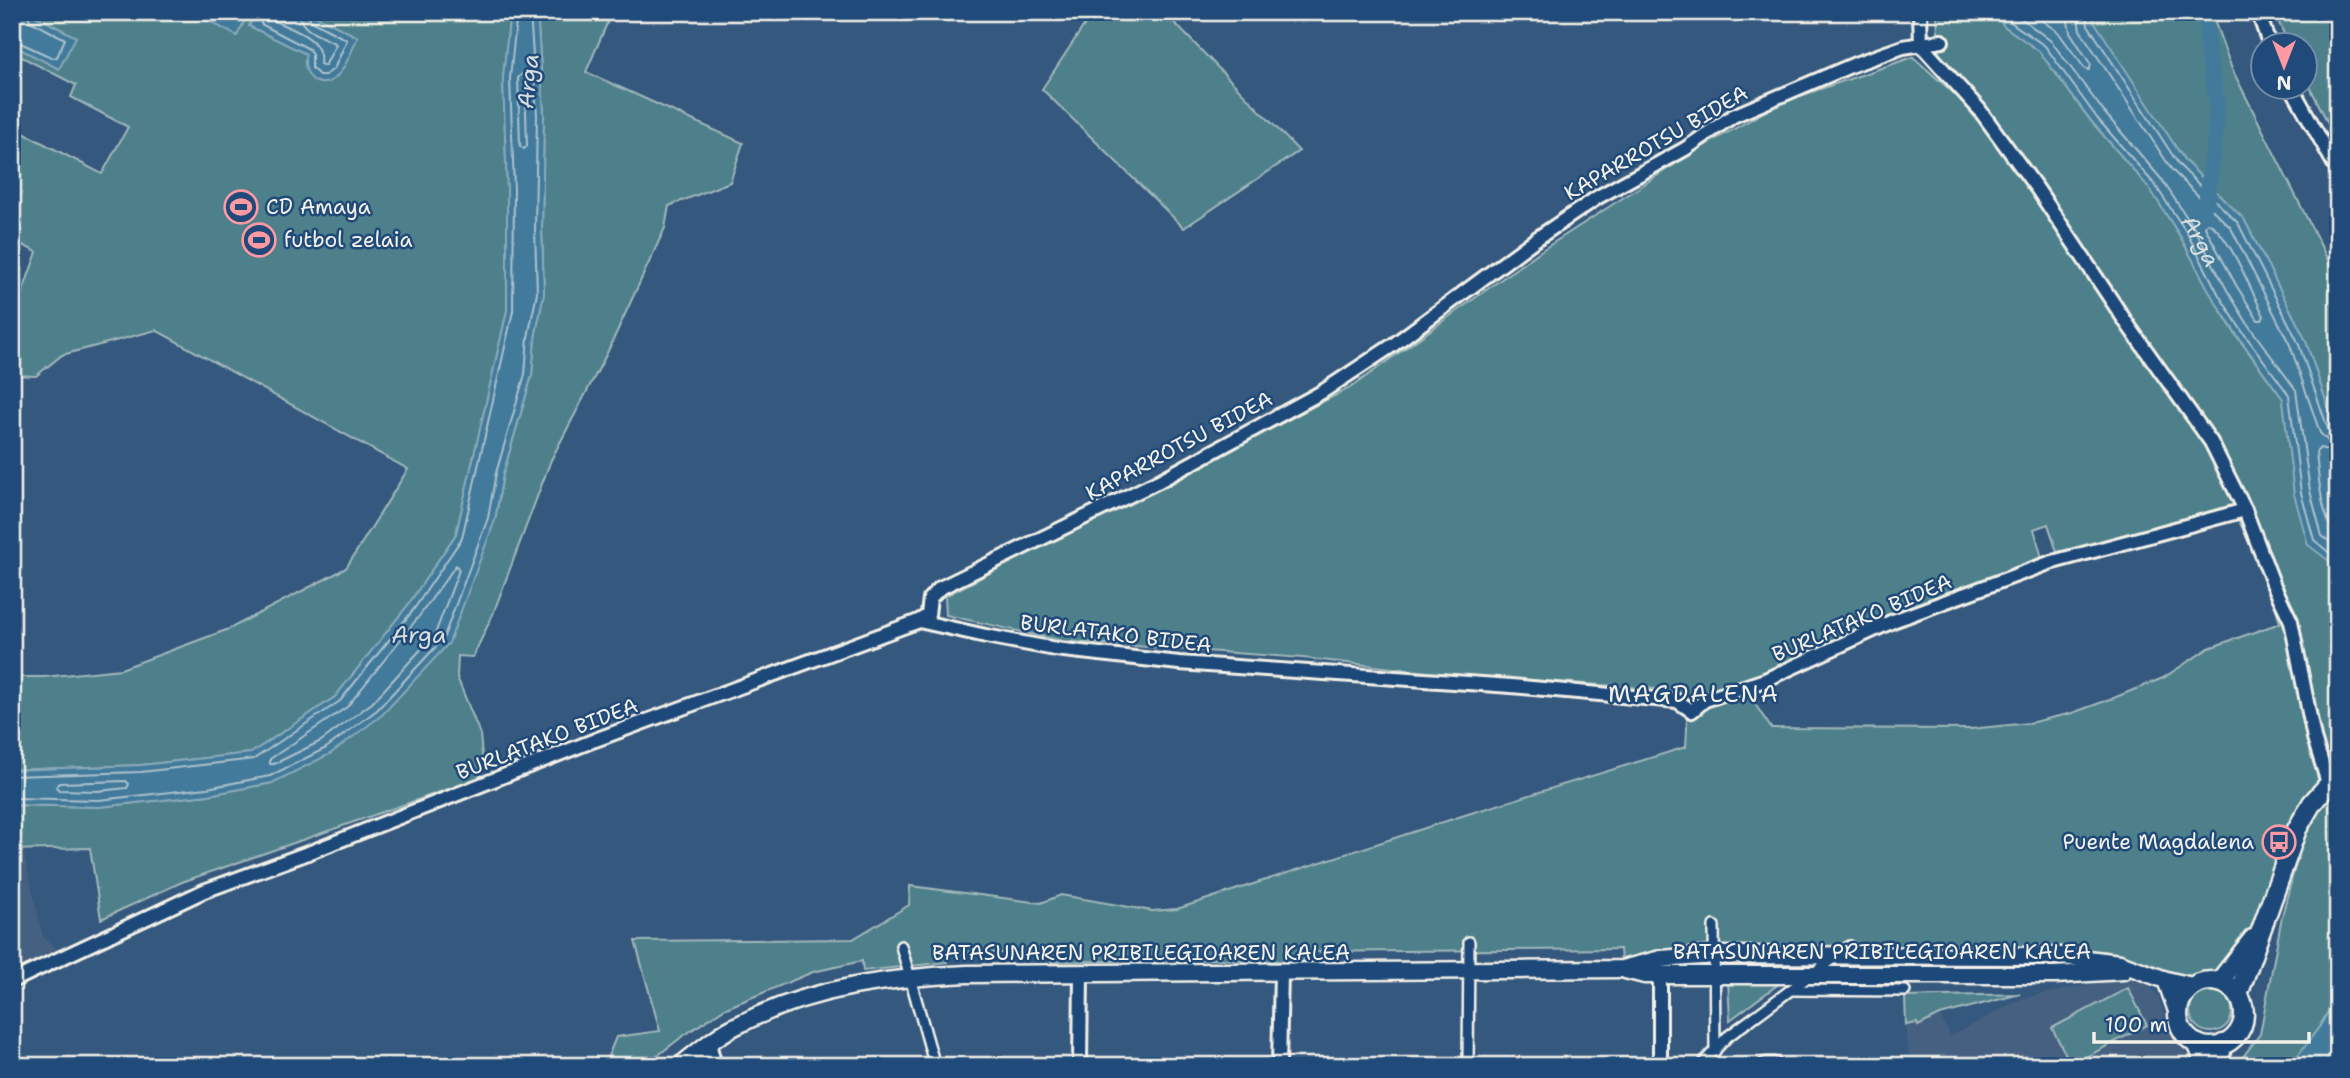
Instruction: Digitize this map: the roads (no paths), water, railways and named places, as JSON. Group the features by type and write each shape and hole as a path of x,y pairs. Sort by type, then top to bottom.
{"main road":[{"path":"2238,995 2297,828 2312,803 2333,779"},
{"path":"2219,982 2258,934"},
{"path":"2201,982 2219,982 2233,989 2238,995 2244,1010 2241,1027 2231,1040 2224,1044 2199,1044 2189,1039 2178,1021 2182,997 2192,986 2201,982"},
{"path":"2199,1044 2205,1066"},
{"path":"2217,1066 2224,1044"}],"street":[{"path":"1920,12 1921,44 1979,109 2038,190 2211,442 2245,510 2274,586 2291,621 2314,738 2333,779"},
{"path":"2258,12 2265,32"},
{"name":"KAPARROTSU BIDEA","path":"919,621 928,615 930,598 940,588 1159,481 1322,392 1393,345 1536,239 1598,197 1685,149 1733,116 1855,64 1903,47 1942,41"},
{"path":"2300,102 2338,172"},
{"name":"BURLATAKO BIDEA","path":"12,981 204,891 583,745 919,621 1055,649 1179,663 1511,686 1677,701 1692,711 1705,699 1765,680 1893,621 2049,563 2245,510"},
{"path":"1714,926 1715,1051"},
{"path":"1468,1066 1469,942"},
{"path":"901,946 936,1066"},
{"path":"1705,1066 1705,1061 1727,1037 1844,951"},
{"name":"BATASUNAREN PRIBILEGIOAREN KALEA","path":"1622,970 1661,959 1714,955 1844,951 2062,956 2120,963 2166,980 2192,986"},
{"name":"BATASUNAREN PRIBILEGIOAREN KALEA","path":"680,1066 740,1023 797,1000 849,986 909,977 1081,973 1622,970 1645,975 2055,975 2142,970"},
{"path":"1080,1066 1081,973"},
{"path":"1279,1066 1281,973"},
{"path":"1660,975 1660,1066"},
{"path":"2166,980 2178,1011"},
{"path":"1791,990 1905,991"},
{"path":"709,1043 715,1066"},
{"path":"1766,1066 1774,1066"}],"water":[{"path":"12,12 28,12 76,37 59,69 12,45"},
{"path":"192,12 249,12 237,36"},
{"path":"256,12 308,12 358,37 341,72 331,81 318,82 313,80 306,69 306,54 249,26"},
{"name":"Arga","path":"510,12 540,12 538,26 544,114 544,293 535,338 532,375 503,474 495,520 449,643 382,715 330,754 272,783 208,795 99,807 12,805 12,770 141,765 251,753 335,697 408,605 456,534 507,311 503,78"},
{"name":"Arga","path":"1994,12 2092,12 2094,21 2185,161 2244,219 2305,339 2338,437 2338,588 2332,563 2308,545 2294,494 2283,399 2213,298 2180,236 2150,189 2092,122 2039,51 2004,26"},
{"path":"2338,994 2336,1066 2290,1066 2320,1026"}],"waterway":[{"path":"2205,12 2208,54 2217,102 2206,204"}],"place":[{"name":"CD Amaya","path":"241,207"},
{"name":"futbol zelaia","path":"259,240"},
{"name":"Puente Magdalena","path":"2279,842"}],"district":[{"name":"MAGDALENA","path":"1694,694"}]}
